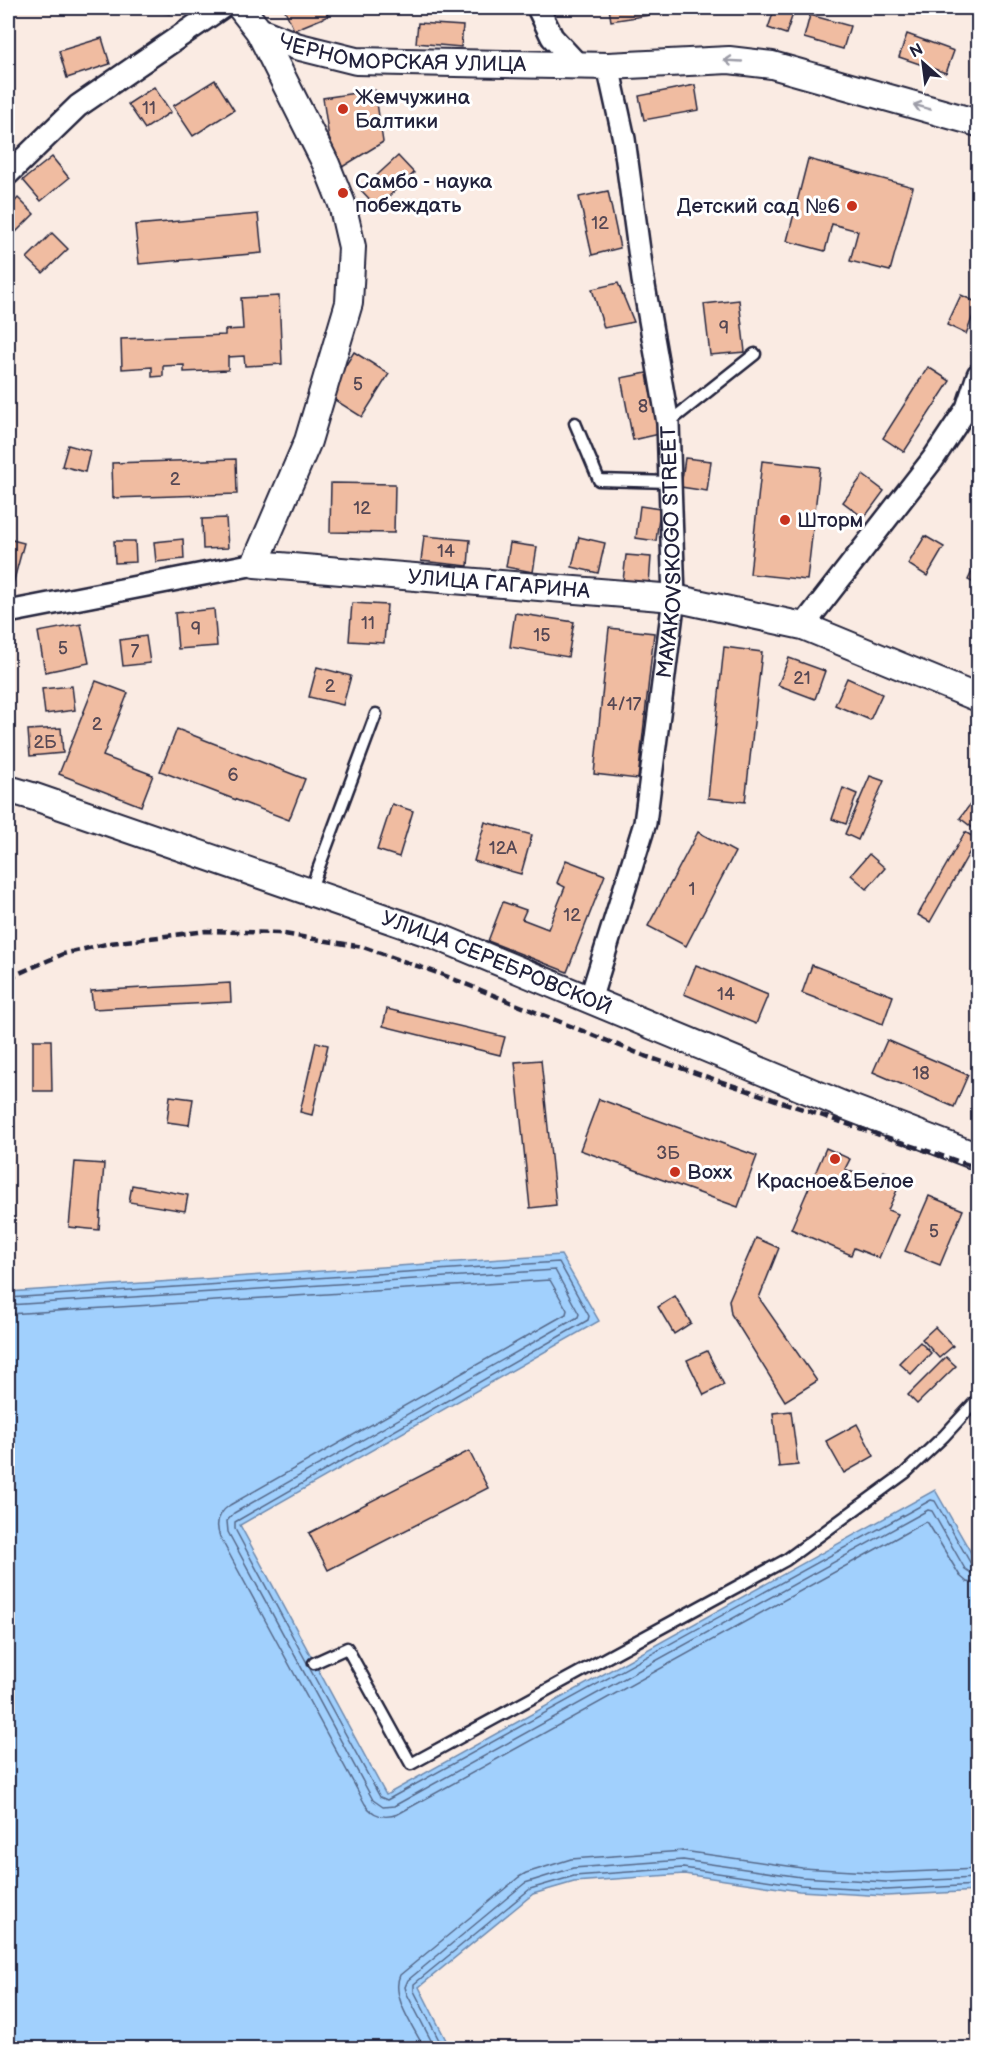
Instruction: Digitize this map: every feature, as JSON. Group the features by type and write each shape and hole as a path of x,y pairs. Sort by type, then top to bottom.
{"street":[{"path":"8,174 78,106 221,8"},
{"name":"ЧЕРНОМОРСКАЯ УЛИЦА","path":"241,8 259,31 297,46 356,60 608,66 729,60 772,65 978,123"},
{"path":"538,8 552,37 578,65"},
{"path":"255,564 308,441 349,303 352,247 342,204 326,164 259,31"},
{"name":"MAYAKOVSKOGO STREET","path":"590,999 645,823 674,598 668,423 643,280 624,140 608,66"},
{"path":"803,626 933,459 967,408 978,375"},
{"name":"УЛИЦА ГАГАРИНА","path":"8,612 255,564 674,598 803,626 978,698"},
{"name":"УЛИЦА СЕРЕБРОВСКОЙ","path":"8,789 434,935 843,1105 978,1156"}],"lane":[{"path":"668,423 755,354"},
{"path":"575,423 599,480 670,482"},
{"path":"310,891 376,714"},
{"path":"314,1663 347,1648 411,1764 786,1560 905,1473 978,1399"}],"water":[{"path":"561,1255 599,1321 240,1525 386,1795 935,1490 978,1565 978,1891 886,1896 799,1891 684,1874 574,1882 533,1894 419,1987 450,2048 8,2048 8,1292"}],"building":[{"path":"140,8 172,8 170,14"},
{"path":"284,8 325,8 328,16 294,30"},
{"path":"609,8 648,8 649,15 611,21"},
{"path":"775,8 795,8 786,34 768,28"},
{"path":"810,15 850,26 843,49 804,38"},
{"path":"418,23 463,26 461,47 416,43"},
{"path":"907,34 954,51 946,73 899,57"},
{"path":"102,38 110,64 67,78 59,51"},
{"path":"215,80 234,110 193,136 173,106"},
{"path":"695,85 699,110 644,120 639,96"},
{"path":"154,87 171,112 145,129 128,104"},
{"path":"375,90 383,142 334,172 323,98"},
{"path":"398,156 414,173 377,207 361,190"},
{"path":"52,157 69,178 41,201 23,180"},
{"name":"Детский сад №6","path":"808,159 913,187 890,271 850,261 858,231 832,224 825,251 787,241"},
{"path":"608,191 620,248 592,255 579,197"},
{"path":"18,198 34,214 14,234 8,228 8,209"},
{"path":"258,214 262,253 139,264 135,225"},
{"path":"52,233 68,249 43,273 27,258"},
{"path":"618,283 634,322 604,328 592,289"},
{"path":"961,295 978,303 966,334 947,325"},
{"path":"279,296 282,364 245,366 244,356 228,357 228,370 184,372 184,365 163,366 163,376 152,377 152,367 122,369 121,339 225,335 225,330 243,329 241,298"},
{"path":"739,300 745,352 710,355 704,304"},
{"path":"354,352 389,374 362,417 327,395"},
{"path":"928,367 950,381 904,452 883,438"},
{"path":"652,372 664,433 633,440 621,378"},
{"path":"68,445 90,451 85,472 62,466"},
{"path":"685,458 711,461 707,491 681,487"},
{"path":"236,459 237,494 113,498 112,463"},
{"name":"Шторм","path":"762,461 820,467 807,580 750,574"},
{"path":"863,475 884,491 864,518 843,502"},
{"path":"331,483 395,484 394,533 330,532"},
{"path":"640,506 660,509 656,541 636,538"},
{"path":"226,518 228,548 203,549 202,519"},
{"path":"424,536 470,540 468,566 421,561"},
{"path":"925,536 944,547 927,576 908,564"},
{"path":"579,537 605,543 598,573 572,567"},
{"path":"8,539 24,543 11,591 8,590"},
{"path":"183,539 184,559 156,562 154,542"},
{"path":"114,541 135,541 136,562 115,563"},
{"path":"510,543 537,547 533,572 506,567"},
{"path":"626,555 651,557 649,584 623,581"},
{"path":"978,559 978,585 968,580"},
{"path":"352,603 387,605 384,643 349,641"},
{"path":"214,609 217,646 178,649 175,613"},
{"path":"515,613 574,622 568,657 510,647"},
{"path":"81,624 89,663 45,672 38,632"},
{"path":"609,628 654,633 638,779 594,774"},
{"path":"146,636 150,663 123,666 120,640"},
{"path":"724,647 762,652 745,802 708,798"},
{"path":"789,658 825,671 815,699 778,685"},
{"path":"317,667 351,676 343,705 309,697"},
{"path":"847,678 882,694 870,720 835,705"},
{"path":"96,681 128,693 103,756 153,775 141,806 59,774"},
{"path":"72,686 75,710 45,714 42,689"},
{"path":"61,728 63,753 30,756 28,730"},
{"path":"177,729 305,779 289,820 160,771"},
{"path":"870,776 884,781 858,840 845,834"},
{"path":"843,788 857,794 846,824 832,819"},
{"path":"978,794 978,832 960,818"},
{"path":"392,804 413,811 399,857 377,850"},
{"path":"485,822 532,835 521,874 474,861"},
{"path":"698,832 735,852 686,946 648,926"},
{"path":"965,832 977,839 930,922 918,915"},
{"path":"869,854 885,868 867,889 851,875"},
{"path":"566,860 605,875 567,972 488,941 503,902 526,910 522,919 548,929 565,887 557,883"},
{"path":"696,965 768,995 756,1024 684,994"},
{"path":"812,965 893,996 883,1024 802,993"},
{"path":"230,983 231,1002 93,1009 91,991"},
{"path":"387,1009 505,1037 500,1055 383,1026"},
{"path":"33,1040 51,1040 52,1091 33,1091"},
{"path":"887,1040 968,1075 954,1107 873,1072"},
{"path":"316,1042 328,1045 312,1115 300,1112"},
{"path":"541,1060 556,1205 530,1208 515,1062"},
{"path":"170,1096 193,1099 189,1125 167,1122"},
{"path":"599,1099 757,1156 738,1207 580,1150"},
{"path":"826,1148 850,1159 845,1169 879,1184 884,1171 902,1179 888,1210 898,1214 879,1258 854,1248 851,1255 791,1229"},
{"path":"75,1162 104,1164 99,1230 69,1227"},
{"path":"132,1185 188,1195 185,1211 129,1202"},
{"path":"929,1196 963,1210 940,1265 905,1251"},
{"path":"756,1238 779,1248 759,1298 817,1381 785,1401 731,1314 729,1300"},
{"path":"675,1296 691,1323 674,1334 658,1307"},
{"path":"935,1327 953,1346 939,1358 922,1339"},
{"path":"920,1342 931,1353 911,1374 899,1363"},
{"path":"707,1351 724,1385 704,1395 687,1360"},
{"path":"946,1357 956,1366 917,1404 908,1395"},
{"path":"791,1411 798,1465 779,1467 773,1413"},
{"path":"857,1424 874,1456 844,1473 826,1441"},
{"path":"469,1451 488,1488 328,1570 309,1533"}],"railway":[{"path":"8,978 63,954 110,943 206,931 278,933 363,947 443,975 645,1056 978,1168"}],"place":[{"name":"Жемчужина Балтики","path":"343,109"},
{"name":"Самбо - наука побеждать","path":"343,193"},
{"name":"Детский сад №6","path":"852,206"},
{"name":"Шторм","path":"785,520"},
{"name":"Красное&Белое","path":"835,1159"},
{"name":"Boxx","path":"675,1172"}]}
